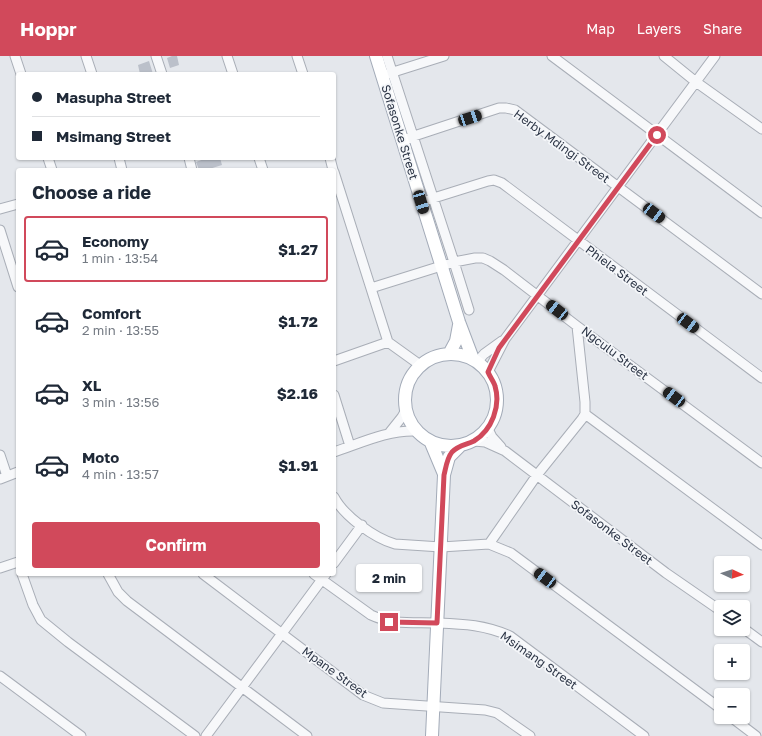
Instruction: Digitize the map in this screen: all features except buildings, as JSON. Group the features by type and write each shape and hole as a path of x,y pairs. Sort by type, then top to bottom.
{"main road":[{"name":"Sofasonke Street","path":"376,56 387,74 408,138 421,202 459,322 475,361"},
{"name":"Sofasonke Street","path":"449,354 456,341 459,322"},
{"name":"Sofasonke Street","path":"449,354 463,355 475,361 488,372 495,386 497,401 495,415 488,429 474,441 460,446 450,447 441,446 431,442 423,438 416,431 410,421 404,398 412,375 420,365 429,359 440,355 449,354"},
{"path":"431,442 444,475"},
{"path":"432,736 444,475 449,457 460,446"}],"street":[{"path":"16,56 20,72"},
{"path":"86,56 91,72"},
{"path":"156,56 161,72"},
{"path":"227,56 232,72"},
{"path":"297,56 302,72"},
{"path":"387,56 387,74 444,56"},
{"path":"552,56 762,212"},
{"path":"664,56 696,82 762,129"},
{"path":"488,372 505,339 715,56"},
{"name":"Herby Mdingi Street","path":"408,138 499,108 511,109 519,112 762,294"},
{"path":"408,138 434,198 469,310"},
{"path":"336,177 388,342 420,365"},
{"name":"Phiela Street","path":"421,202 488,181 497,181 762,378"},
{"path":"0,210 16,205"},
{"path":"0,230 16,281"},
{"name":"Ngculu Street","path":"371,288 454,262 474,258 483,258 504,270 762,463"},
{"path":"489,544 537,475 585,414 586,402 577,326"},
{"path":"475,361 505,339"},
{"path":"336,359 388,342"},
{"path":"336,401 350,446"},
{"path":"390,432 406,410"},
{"path":"585,414 762,545"},
{"name":"Sofasonke Street","path":"488,429 492,437 505,451 666,573 714,606"},
{"path":"336,451 390,432 404,430 416,431"},
{"name":"Sofasonke Street","path":"474,441 485,442 505,451"},
{"path":"0,454 3,477 16,473"},
{"path":"336,500 342,509 379,538 395,544 441,547 489,544 511,552 714,704"},
{"path":"336,560 362,525"},
{"path":"0,568 16,563"},
{"path":"23,576 33,605 41,620 68,642 195,736"},
{"path":"109,576 118,592 127,601 307,736"},
{"name":"Mpane Street","path":"206,576 363,695 383,703 476,708 492,711 530,736"},
{"path":"206,736 282,633 320,576"},
{"name":"Msimang Street","path":"320,576 371,615 379,619 389,622 481,626 494,629 510,636 644,736"},
{"path":"750,633 762,642"},
{"path":"0,676 82,736"},
{"path":"740,724 756,736"}],"route":[{"path":"389,622 437,623 444,475 447,461 457,448 474,441 488,429 495,415 497,401 495,386 488,372 499,348 657,135"}]}
